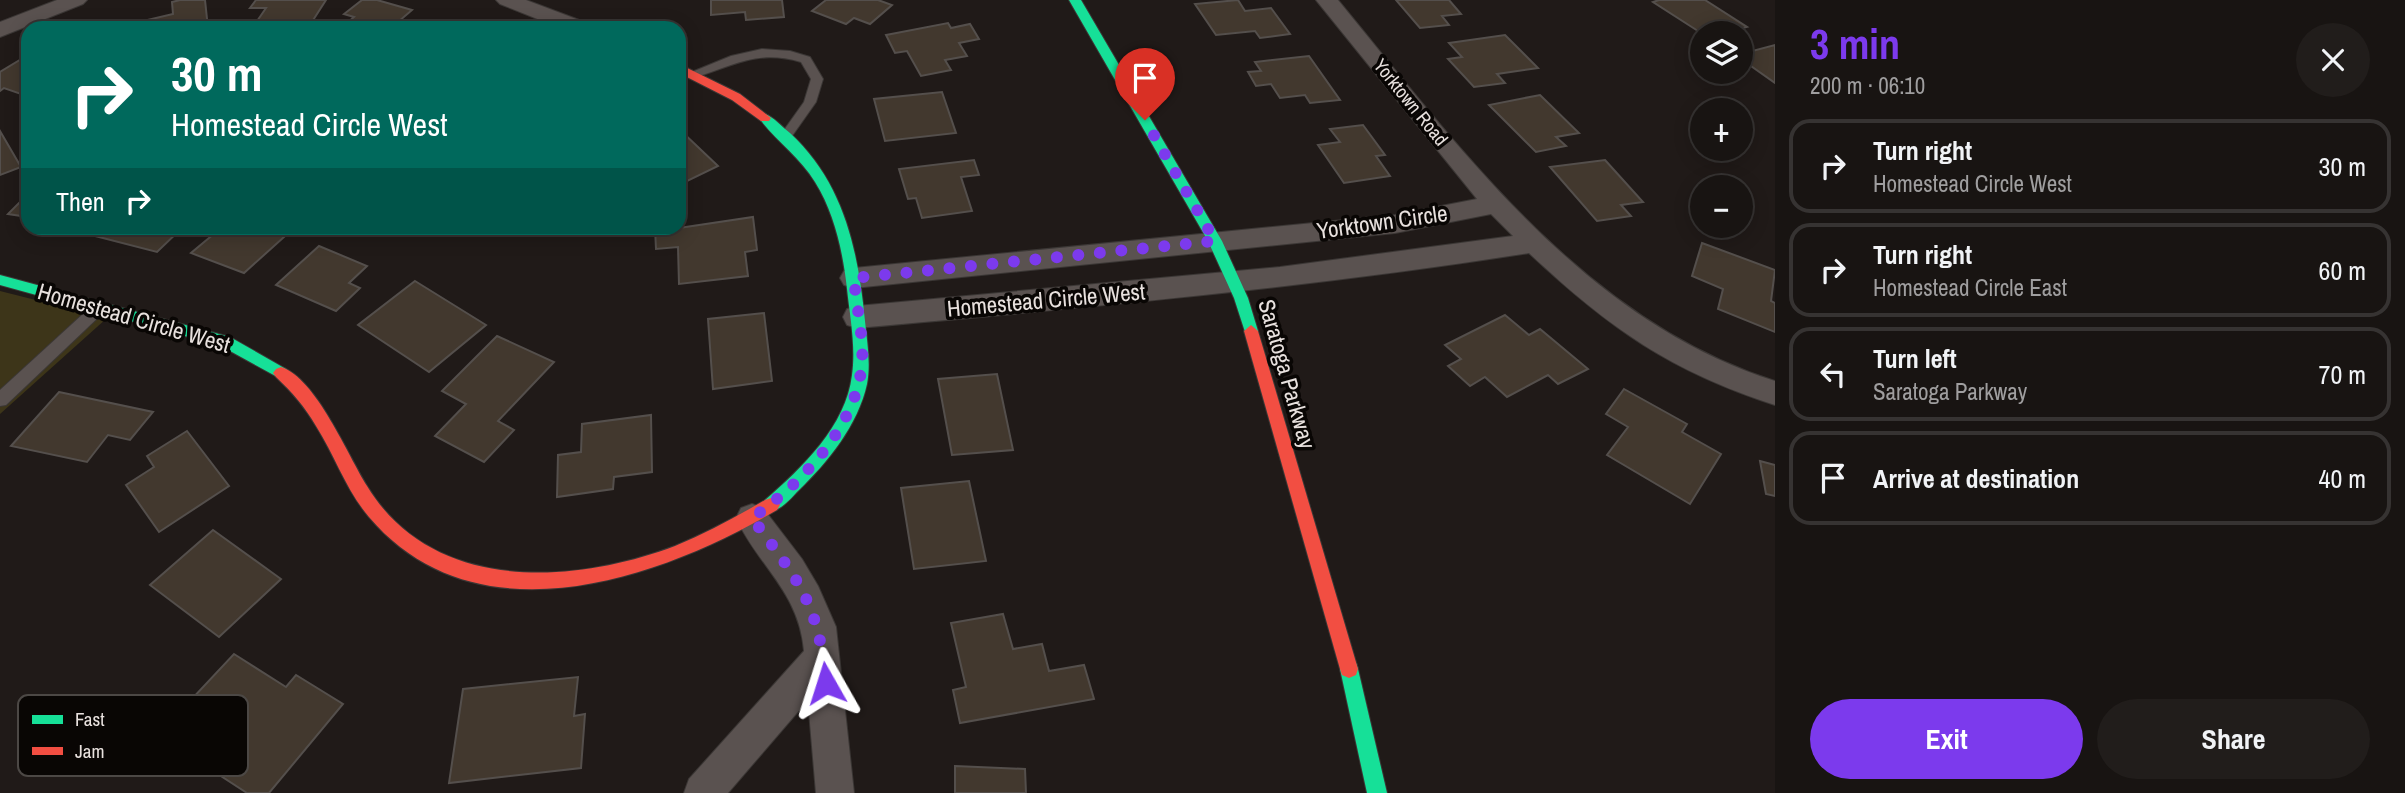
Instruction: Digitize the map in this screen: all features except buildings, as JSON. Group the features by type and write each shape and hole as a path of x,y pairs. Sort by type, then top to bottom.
{"street":[{"path":"23,21 76,0"},
{"path":"507,0 561,21"},
{"name":"Saratoga Parkway","path":"1074,0 1215,241 1235,284 1356,693 1377,793"},
{"name":"Yorktown Road","path":"1327,0 1495,204"},
{"path":"0,30 21,22"},
{"name":"Homestead Circle West","path":"0,280 225,341 260,357 290,379 313,404 334,435 366,501 382,521 413,546 432,556 498,580 550,581 640,566 688,553 730,534 799,479 831,440 854,401 862,362 848,240 824,182 788,133 734,95 686,71"},
{"path":"1495,204 1532,243 1597,298 1678,354 1775,393"},
{"name":"Yorktown Circle","path":"854,278 1395,224 1495,204"},
{"name":"Yorktown Circle","path":"1235,284 1442,258 1532,243"},
{"name":"Homestead Circle West","path":"857,317 1235,284"},
{"path":"752,518 811,605 824,655 835,793"},
{"path":"703,793 824,655"}],"lane":[{"path":"686,71 750,52 783,51 806,60 817,79 810,102 788,133"},
{"path":"0,400 100,307"}],"shaded area":[{"path":"0,291 107,318 0,414"}],"traffic: fast":[{"path":"1075,0 1215,241 1241,298 1251,331"},
{"path":"765,118 807,161 834,204 843,228 854,281 861,362 857,391 843,424 810,468 771,505"},
{"path":"0,280 225,341 281,373"},
{"path":"1349,669 1377,793"}],"traffic: jam":[{"path":"686,72 736,97 765,118"},
{"path":"1251,331 1349,669"},
{"path":"281,373 312,405 352,477 376,513 416,549 463,572 515,581 569,580 624,570 678,553 727,531 771,505"}],"route":[{"path":"826,683 819,626 811,605 796,578 752,518 771,505 799,479 831,440 854,401 862,362 854,278 1215,241 1145,120"}]}
